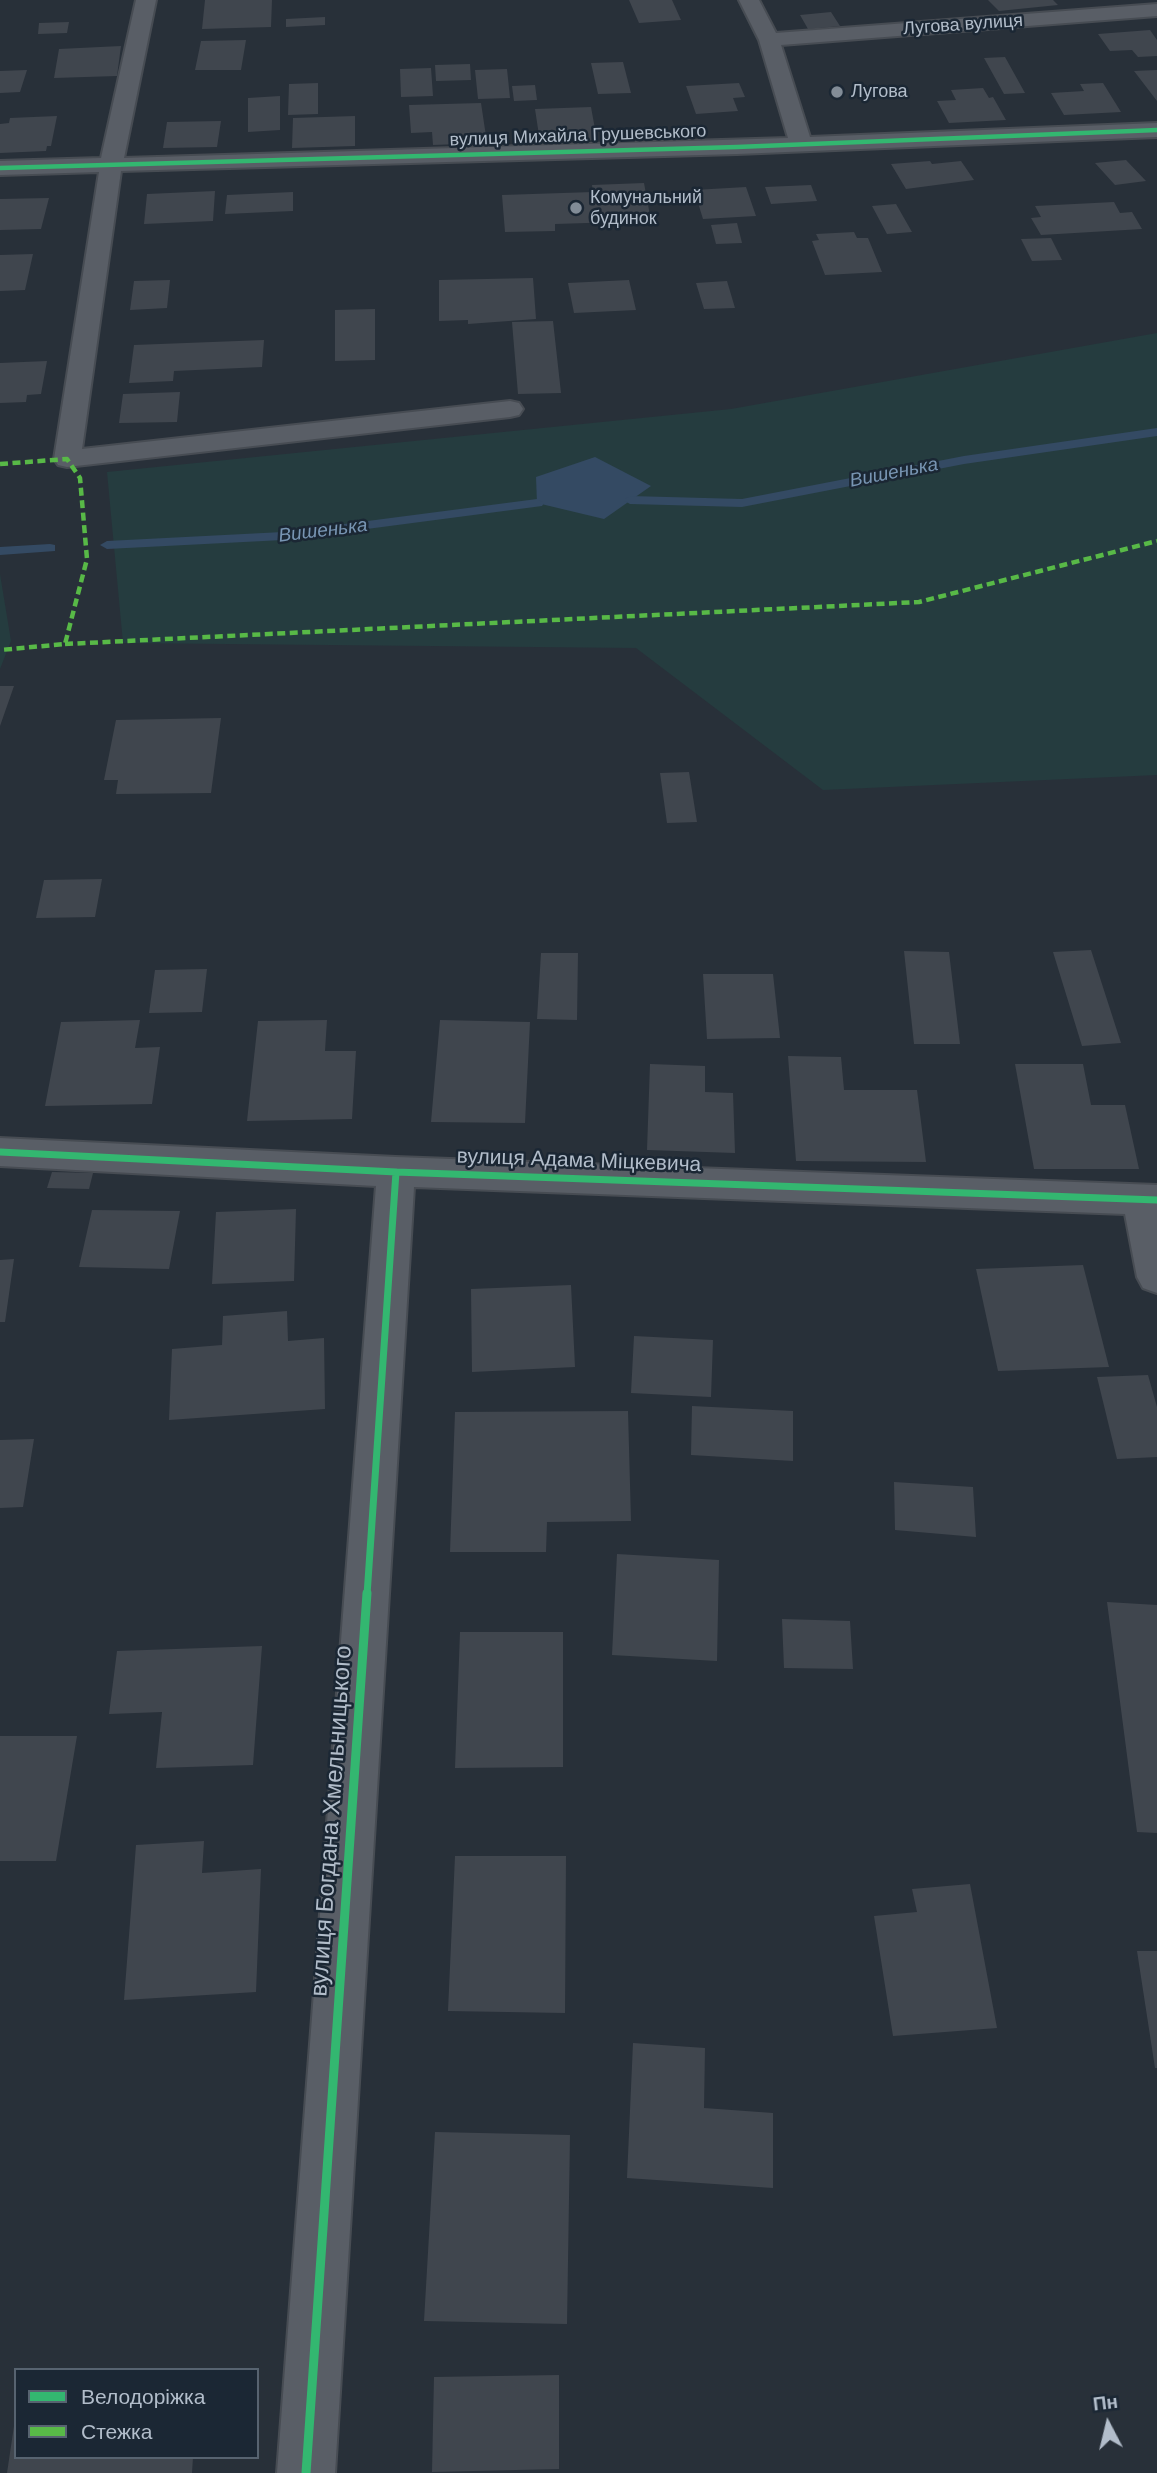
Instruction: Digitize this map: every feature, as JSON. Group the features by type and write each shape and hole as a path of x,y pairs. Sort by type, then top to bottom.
{"street":[{"path":"146,0 111,165 67,459 510,409"},
{"path":"749,0 769,40 801,144"},
{"name":"Лугова вулиця","path":"1147,0 1157,10"},
{"name":"Лугова вулиця","path":"769,40 1157,10"},
{"name":"вулиця Михайла Грушевського","path":"0,167 801,144 1157,130"},
{"name":"вулиця Адама Міцкевича","path":"0,1152 396,1172 1149,1200"},
{"name":"вулиця Богдана Хмельницького","path":"306,2473 396,1172"},
{"path":"1149,1200 1157,1276"}],"green space":[{"path":"1157,333 1157,775 823,790 636,648 123,643 107,472 731,409"},
{"path":"0,574 11,641 0,669"}],"water":[{"path":"595,457 651,486 604,519 537,503 536,477"}],"building":[{"path":"205,0 272,0 271,27 202,29"},
{"path":"629,0 672,0 681,20 639,23"},
{"path":"988,0 1053,0 1058,5 999,11"},
{"path":"831,12 840,26 808,29 800,15"},
{"path":"325,17 325,25 286,27 286,19"},
{"path":"69,22 67,33 38,34 39,23"},
{"path":"1150,30 1157,40 1157,56 1138,57 1132,50 1110,51 1098,34"},
{"path":"246,40 241,70 195,70 201,41"},
{"path":"121,46 117,76 54,78 59,49"},
{"path":"1005,57 1025,93 1004,94 984,58"},
{"path":"623,62 631,93 598,94 591,63"},
{"path":"470,64 471,80 436,81 435,65"},
{"path":"431,68 433,96 401,97 400,69"},
{"path":"507,69 510,98 478,99 475,70"},
{"path":"27,70 20,92 0,93 0,71"},
{"path":"1157,70 1157,101 1134,71"},
{"path":"318,83 318,114 288,115 289,84"},
{"path":"739,83 745,97 733,98 738,111 696,114 686,86"},
{"path":"1103,83 1121,112 1064,115 1051,93 1084,91 1080,84"},
{"path":"535,85 537,100 514,101 512,86"},
{"path":"983,88 989,98 993,97 1006,120 949,123 937,101 956,100 951,90"},
{"path":"280,96 280,130 248,132 248,98"},
{"path":"481,103 487,143 433,145 432,132 411,133 409,105"},
{"path":"591,107 597,140 540,142 535,109"},
{"path":"57,116 51,146 47,146 46,151 0,153 0,124 9,123 10,118"},
{"path":"355,116 355,146 292,148 293,118"},
{"path":"221,121 217,147 163,148 167,122"},
{"path":"1126,160 1146,181 1115,185 1095,163"},
{"path":"930,161 932,164 961,161 974,180 906,189 891,164"},
{"name":"Комунальний будинок","path":"644,183 651,221 555,224 555,231 505,232 502,195 593,192 592,185"},
{"path":"811,185 817,201 771,204 765,187"},
{"path":"746,187 756,216 703,219 694,190"},
{"path":"215,191 213,221 144,224 147,194"},
{"path":"293,192 293,211 225,214 227,195"},
{"path":"49,198 41,229 0,230 0,199"},
{"path":"1114,202 1120,213 1132,212 1142,229 1041,235 1031,218 1041,217 1035,206"},
{"path":"896,204 912,232 887,234 872,206"},
{"path":"737,223 742,243 716,244 711,225"},
{"path":"854,232 857,238 868,238 882,272 825,275 812,241 819,240 816,234"},
{"path":"1051,238 1062,260 1032,261 1021,239"},
{"path":"33,254 25,290 0,291 0,255"},
{"path":"533,278 536,319 468,324 468,320 439,321 439,280"},
{"path":"170,280 167,308 130,310 134,281"},
{"path":"629,280 636,310 574,313 568,283"},
{"path":"727,281 735,308 704,309 696,283"},
{"path":"375,309 375,360 335,361 335,310"},
{"path":"553,321 561,393 518,394 512,322"},
{"path":"264,340 262,367 174,371 173,381 129,383 134,345"},
{"path":"47,361 41,394 27,395 26,402 0,403 0,363"},
{"path":"180,392 177,422 119,423 123,394"},
{"path":"0,686 14,686 0,726"},
{"path":"221,718 211,793 116,794 118,780 104,780 116,720"},
{"path":"689,772 697,822 667,823 660,773"},
{"path":"102,879 95,917 36,918 44,880"},
{"path":"1091,950 1121,1043 1082,1046 1053,952"},
{"path":"904,951 949,952 960,1044 914,1044"},
{"path":"541,953 578,953 577,1020 537,1019"},
{"path":"207,969 202,1012 149,1013 155,970"},
{"path":"703,974 773,974 780,1038 707,1039"},
{"path":"140,1020 135,1048 160,1047 152,1104 45,1106 61,1022"},
{"path":"327,1020 325,1051 356,1051 352,1119 247,1121 258,1021"},
{"path":"440,1020 530,1022 525,1123 431,1122"},
{"path":"788,1056 841,1057 844,1090 917,1090 926,1162 796,1161"},
{"path":"650,1064 705,1066 705,1092 733,1093 735,1153 647,1150"},
{"path":"1015,1064 1083,1064 1091,1105 1125,1105 1139,1169 1034,1169"},
{"path":"52,1172 93,1173 89,1189 47,1188"},
{"path":"296,1209 294,1281 212,1284 216,1212"},
{"path":"92,1210 180,1211 169,1269 79,1267"},
{"path":"14,1259 5,1322 0,1322 0,1260"},
{"path":"1083,1265 1109,1367 998,1371 976,1269"},
{"path":"571,1285 575,1367 472,1372 471,1289"},
{"path":"287,1311 288,1341 324,1338 325,1409 169,1420 172,1349 222,1345 223,1316"},
{"path":"634,1336 713,1340 711,1397 631,1393"},
{"path":"1148,1375 1157,1407 1157,1457 1117,1459 1097,1377"},
{"path":"692,1406 793,1411 793,1461 691,1455"},
{"path":"628,1411 631,1521 547,1522 546,1552 450,1552 455,1412"},
{"path":"34,1439 23,1507 0,1508 0,1440"},
{"path":"894,1482 973,1487 976,1537 895,1530"},
{"path":"617,1554 719,1560 717,1661 612,1655"},
{"path":"1107,1602 1157,1605 1157,1833 1137,1832"},
{"path":"782,1619 850,1621 853,1669 784,1668"},
{"path":"460,1632 563,1632 563,1767 455,1768"},
{"path":"262,1646 253,1765 156,1768 162,1712 109,1714 117,1651"},
{"path":"0,1736 77,1736 56,1861 0,1861"},
{"path":"204,1841 202,1873 261,1869 256,1992 124,2000 136,1845"},
{"path":"455,1856 566,1856 565,2013 448,2011"},
{"path":"970,1884 997,2028 893,2036 874,1916 917,1912 912,1889"},
{"path":"1137,1951 1157,1951 1157,2068 1155,2068"},
{"path":"633,2043 705,2048 704,2108 773,2113 773,2188 627,2178"},
{"path":"435,2132 570,2135 567,2324 424,2321"},
{"path":"559,2375 559,2469 432,2472 434,2377"},
{"path":"14,2426 14,2459 193,2459 192,2473 7,2473"}],"waterway":[{"name":"Вишенька","path":"630,500 742,503 964,460 1157,432"},
{"name":"Вишенька","path":"107,545 283,536 537,503"},
{"name":"Вишенька","path":"0,551 50,548"}],"marked path":[{"path":"0,464 67,459 80,478 87,559 65,644 0,650"},
{"path":"65,644 919,602 1157,541"}],"cycle path":[{"path":"0,168 737,147 1157,130"},
{"path":"0,1152 396,1172 1157,1200"},
{"path":"306,2473 396,1172"}],"place":[{"name":"Лугова","path":"837,92"},
{"name":"Комунальний будинок","path":"576,208"}]}
